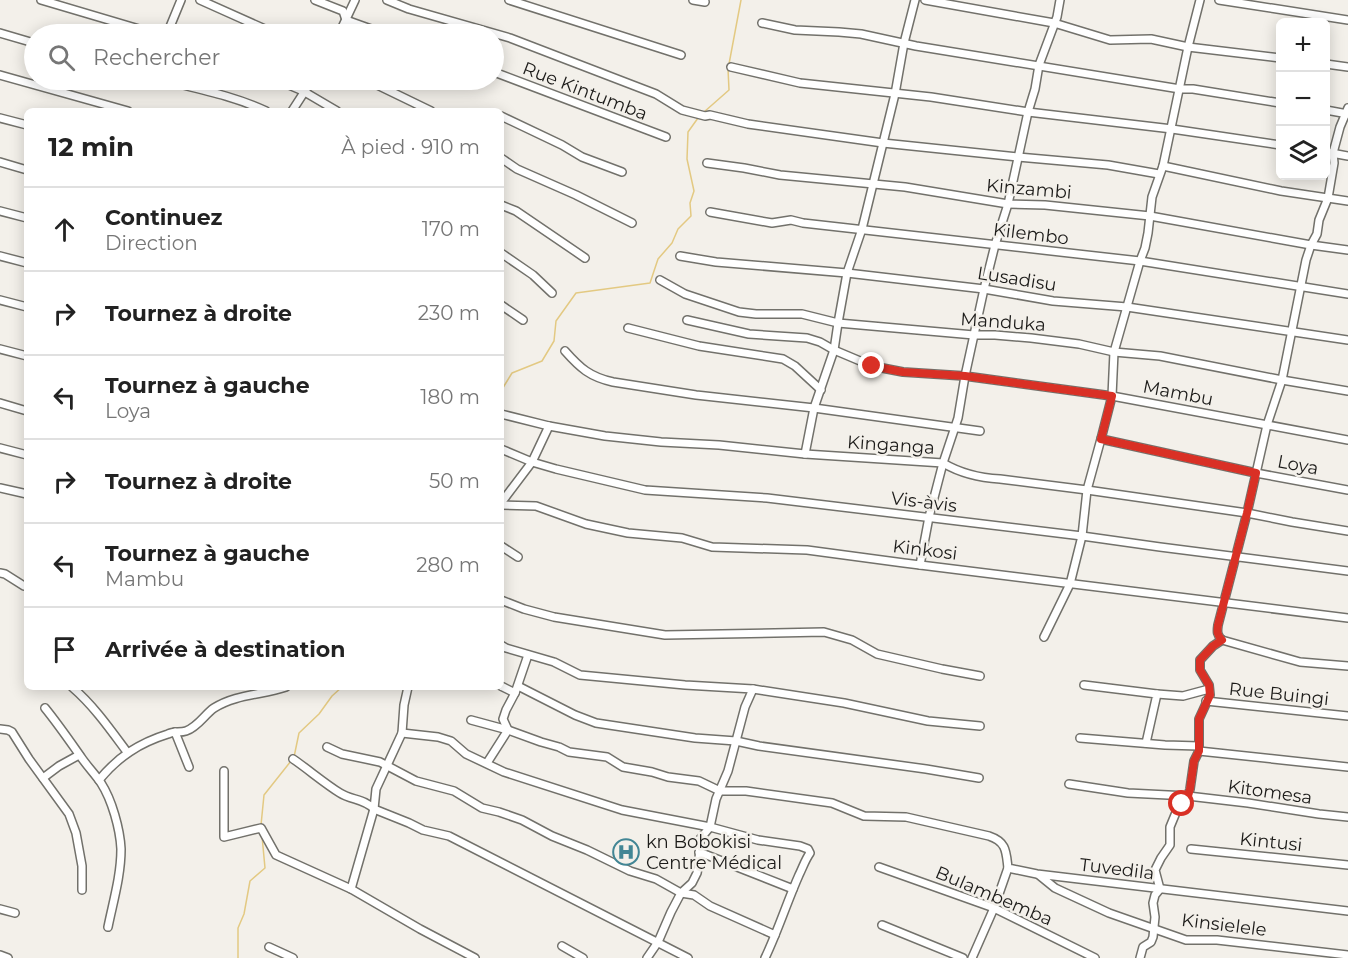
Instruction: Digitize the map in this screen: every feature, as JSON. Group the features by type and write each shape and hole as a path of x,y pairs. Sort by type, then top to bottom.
{"street":[{"path":"41,0 122,24"},
{"path":"171,24 181,0"},
{"path":"200,0 254,24"},
{"path":"315,0 343,11 346,20"},
{"path":"344,24 355,0"},
{"path":"387,0 461,24"},
{"path":"508,0 681,55"},
{"path":"693,0 705,2"},
{"path":"805,454 814,408 834,350 847,273 862,229 915,0"},
{"path":"925,0 1054,23 1110,40 1151,39 1188,47 1276,57"},
{"path":"920,565 929,518 955,427 984,289 1008,204 1039,65 1059,10 1060,0"},
{"path":"1044,637 1070,584 1082,536 1087,490 1112,396 1114,352 1149,233 1152,197 1163,166 1200,0"},
{"path":"1219,0 1348,20"},
{"path":"346,20 357,24"},
{"path":"762,23 795,30 861,34 904,43 1276,102"},
{"path":"0,33 24,40"},
{"path":"504,36 656,94 682,110 705,117 710,115 748,124 883,143 1108,165 1159,174"},
{"path":"1330,65 1348,67"},
{"path":"731,67 800,83 931,97 1276,144"},
{"path":"0,75 24,82"},
{"name":"Rue Kintumba","path":"504,76 666,137"},
{"path":"53,90 117,108"},
{"path":"205,90 260,108"},
{"path":"299,90 332,108"},
{"path":"388,90 425,108"},
{"path":"294,108 303,92"},
{"path":"1330,110 1347,112 1330,151"},
{"path":"504,117 582,157 622,172"},
{"path":"0,118 24,125"},
{"path":"1330,153 1348,156"},
{"path":"1330,155 1334,163 1328,198 1306,260 1281,380 1267,425 1217,633 1222,640 1300,662 1348,666"},
{"path":"504,160 517,169 632,223"},
{"path":"0,162 24,169"},
{"name":"Kinzambi","path":"707,163 780,175 905,187 1008,204 1045,205 1150,216 1348,250"},
{"path":"1163,166 1281,191 1348,201"},
{"path":"504,206 516,211 585,258"},
{"path":"0,211 24,217"},
{"name":"Kilembo","path":"710,212 772,223 790,220 1140,261 1348,294"},
{"path":"504,255 533,275 552,293"},
{"path":"0,256 24,262"},
{"name":"Lusadisu","path":"680,256 716,262 847,273 984,289 1053,301 1127,308 1348,340"},
{"name":"Manduka","path":"660,280 685,294 739,312 802,314 838,323 1070,342 1114,352 1160,356 1348,391"},
{"path":"0,300 24,307"},
{"path":"504,307 523,320"},
{"name":"Mambu","path":"687,320 749,334 807,338 872,366 903,372 965,376 1112,396 1348,440"},
{"path":"628,328 691,344 783,359 795,366 820,390"},
{"path":"0,349 24,356"},
{"path":"565,351 582,370 603,380 696,395 814,408 980,431"},
{"path":"0,403 24,410"},
{"name":"Kinganga","path":"504,415 605,436 805,454 943,463 956,470 990,479 1087,490 1247,513 1348,531"},
{"path":"504,500 532,462 549,426"},
{"name":"Loya","path":"1101,439 1256,473 1348,490"},
{"path":"0,448 24,454"},
{"name":"Vis-àvis","path":"504,450 532,462 645,490 767,498 1348,571"},
{"path":"0,488 24,493"},
{"name":"Kinkosi","path":"504,504 536,506 586,524 628,533 682,538 712,547 807,550 1348,618"},
{"path":"504,548 518,557"},
{"path":"0,573 24,586"},
{"path":"504,601 554,617 664,635 824,632 852,640 877,654 980,676"},
{"path":"1140,958 1143,947 1151,942 1153,937 1155,917 1153,903 1160,889 1155,870 1170,845 1170,828 1177,810 1188,796 1194,761 1199,749 1199,719 1210,695 1206,680 1200,670 1200,660 1222,640"},
{"path":"504,646 554,662 580,675 753,689 844,703 928,721 980,726"},
{"path":"508,730 503,719 517,689 528,655"},
{"path":"1084,685 1183,696 1209,689"},
{"path":"504,687 517,689 596,723 695,738 736,741 980,778"},
{"path":"647,958 658,942 670,912 681,893 692,883 697,873 700,839 710,827 745,707 753,689"},
{"path":"76,690 106,723 127,752"},
{"path":"99,780 109,767 144,742 189,730 212,709 224,703 278,690"},
{"path":"351,889 374,809 376,789 402,733 407,690"},
{"path":"1146,743 1157,694"},
{"name":"Rue Buingi","path":"1206,701 1348,717"},
{"path":"45,708 106,791 117,823 121,851 119,877 108,927"},
{"path":"471,720 508,730 568,752 607,758 623,767 668,777 699,781 720,791 746,791 832,803 864,816 906,817 997,838 1004,846 1008,868 994,908 972,958"},
{"path":"0,729 8,729 12,732 69,814 76,832 82,866 82,890"},
{"path":"487,763 508,730"},
{"path":"175,732 189,767"},
{"path":"402,733 438,737 450,741 466,754 504,772 622,810 808,849 810,853 805,860 765,958"},
{"path":"1080,738 1146,743 1348,767"},
{"path":"327,747 342,754 372,759 417,781 454,791 482,808 522,820 560,840 630,871 656,879 681,893 694,895 710,906 775,935"},
{"path":"43,778 79,755"},
{"path":"293,759 342,795 359,800 423,830 449,836 688,958"},
{"path":"224,771 224,837 261,828 276,855 351,889 475,958"},
{"name":"Kitomesa","path":"1069,784 1128,793 1188,796 1348,817"},
{"name":"Kintusi","path":"1191,849 1348,865"},
{"path":"699,852 793,889"},
{"name":"Bulambemba","path":"879,867 994,908 1095,958"},
{"name":"Tuvedila","path":"1008,868 1037,874 1348,912"},
{"name":"Kinsielele","path":"1037,874 1055,888 1098,908 1186,939 1217,940 1348,955"},
{"path":"0,909 15,913"},
{"path":"882,925 963,958"},
{"path":"562,946 584,958"},
{"path":"269,947 293,958"},
{"path":"0,955 8,958"}],"waterway":[{"path":"729,64 741,0"},
{"path":"704,112 729,90 728,69"},
{"path":"504,386 512,373 542,361 554,341 556,321 576,293 650,283 658,259 672,243 678,229 691,216 690,203 694,191 687,159 688,132 698,118"},
{"path":"294,757 299,733 319,714 339,690"},
{"path":"261,825 264,795 291,761"},
{"path":"238,958 238,928 244,914 250,881 265,868 262,836"}],"place":[{"name":"kn Bobokisi Centre Médical","path":"626,852"}],"route":[{"path":"872,366 903,372 965,376 1112,396 1101,439 1256,473 1218,625 1218,637 1222,640 1200,660 1200,670 1209,685 1210,695 1199,719 1199,751 1194,761 1188,796 1182,804"}]}
